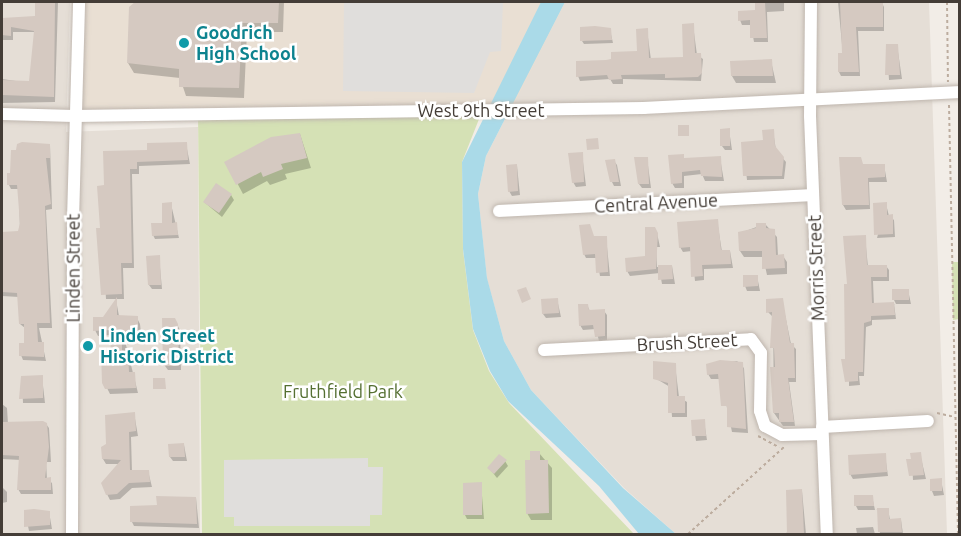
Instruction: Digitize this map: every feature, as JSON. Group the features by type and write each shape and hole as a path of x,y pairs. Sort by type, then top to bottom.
{"street":[{"name":"Linden Street","path":"72,534 74,116 79,2"},
{"name":"Morris Street","path":"811,2 810,100 827,534"},
{"name":"West 9th Street","path":"2,114 74,116 511,110 810,100 954,92"},
{"name":"Central Avenue","path":"499,211 813,195"},
{"name":"Brush Street","path":"544,350 751,339 760,353 760,411 765,426 782,435 929,422"}],"path":[{"path":"947,2 954,92 955,405 958,534"},
{"path":"955,405 960,403"},
{"path":"929,422 956,417"},
{"path":"688,534 784,447"}],"shaded area":[{"path":"2,2 70,2 66,132 198,127 200,534 2,534"},
{"path":"79,2 565,2 511,110 74,116"},
{"path":"344,2 503,2 501,51 490,52 474,93 343,91"},
{"path":"565,2 929,2 947,534 676,534 624,488 531,390 504,341 487,279 478,194 486,156"},
{"path":"368,458 368,467 383,467 382,515 370,515 370,526 234,526 234,517 224,517 224,460"}],"green space":[{"name":"Fruthfield Park","path":"483,109 462,162 463,250 473,330 489,371 509,403 634,534 202,534 198,113"},
{"path":"952,262 959,262 959,319 953,320"}],"water":[{"path":"541,2 565,2 486,156 478,194 487,278 504,341 531,390 623,488 676,534 639,534 599,486 508,401 490,371 473,329 463,249 462,162"}],"building":[{"path":"35,2 55,2 54,97 2,95 2,80 29,81 34,31 11,27 11,36 2,35 2,18 35,16"},
{"name":"Goodrich High School","path":"135,2 279,2 278,23 242,23 239,88 179,87 179,69 127,63 129,7"},
{"path":"755,2 765,2 767,38 750,38 750,20 738,21 738,11 755,10"},
{"path":"840,2 883,2 883,27 856,27 859,72 838,72 838,53 842,53"},
{"path":"694,23 695,53 701,53 702,73 698,77 665,78 665,74 621,75 622,79 609,80 607,75 576,77 576,61 606,60 611,59 611,52 637,51 636,29 648,28 649,58 683,57 682,24"},
{"path":"580,27 611,28 612,40 580,41"},
{"path":"886,44 898,44 900,75 885,75"},
{"path":"772,59 773,76 731,76 730,61"},
{"path":"678,125 689,125 689,136 678,136"},
{"path":"730,128 730,146 720,146 720,129"},
{"path":"774,129 775,146 784,157 782,176 743,176 741,142 763,140 762,130"},
{"path":"300,133 307,158 281,164 283,169 263,177 261,172 236,185 224,162 271,137"},
{"path":"598,138 599,149 587,150 586,139"},
{"path":"22,142 50,144 50,158 46,158 51,204 45,206 50,323 37,323 38,342 44,342 44,357 19,356 19,343 24,343 24,324 19,324 17,293 2,292 2,232 18,231 20,223 17,185 7,185 7,173 10,173 11,150 16,150 17,144"},
{"path":"187,142 188,160 137,162 137,169 130,169 132,263 121,263 122,294 101,295 96,228 100,228 97,186 104,185 103,151 147,150 147,143"},
{"path":"583,152 584,182 572,183 568,153"},
{"path":"684,154 684,158 721,156 722,177 701,176 700,170 682,172 682,183 671,184 668,155"},
{"path":"634,157 648,157 649,184 638,184"},
{"path":"839,157 861,157 863,164 885,164 885,177 868,178 869,205 842,205"},
{"path":"615,159 619,182 610,182 605,160"},
{"path":"517,164 518,191 508,192 506,165"},
{"path":"216,183 232,194 219,213 203,202"},
{"path":"172,202 172,223 177,222 178,235 152,236 151,223 162,223 162,203"},
{"path":"887,202 887,215 893,214 893,234 874,235 873,203"},
{"path":"718,219 721,250 730,250 731,264 702,265 703,276 691,277 690,247 679,248 677,222"},
{"path":"756,223 766,223 766,228 775,229 776,255 784,254 785,268 762,269 762,251 739,251 738,232 756,228"},
{"path":"590,224 594,236 607,236 608,272 596,273 595,254 583,255 579,225"},
{"path":"645,227 655,227 658,233 656,269 626,272 625,258 645,256"},
{"path":"866,235 867,265 887,265 887,277 871,277 872,303 894,302 895,315 871,316 871,321 864,323 863,372 858,372 858,381 845,382 841,359 845,359 844,284 847,284 843,236"},
{"path":"160,255 161,285 148,285 146,256"},
{"path":"658,265 672,265 673,279 658,280"},
{"path":"743,275 758,275 758,286 743,287"},
{"path":"526,287 531,299 522,303 517,290"},
{"path":"892,289 909,289 909,300 892,300"},
{"path":"117,297 117,315 138,316 138,327 122,332 122,352 128,352 129,372 135,372 136,388 105,389 102,383 101,350 111,350 110,330 93,331 93,317 103,317"},
{"path":"558,298 559,313 542,314 541,299"},
{"path":"783,298 790,343 794,343 795,378 788,378 794,422 779,422 779,413 773,413 770,367 775,367 774,348 770,348 772,312 766,313 766,299"},
{"path":"578,304 588,304 589,310 605,309 605,336 595,337 593,325 579,326"},
{"path":"162,318 175,318 178,324 179,366 163,366"},
{"path":"720,360 743,362 746,429 727,427 727,406 721,406 718,374 707,375 706,364"},
{"path":"653,361 676,363 677,396 685,396 685,413 668,413 668,383 653,379"},
{"path":"43,375 43,398 19,399 21,376"},
{"path":"153,378 165,378 166,389 153,389"},
{"path":"135,412 136,431 129,432 130,470 149,470 150,482 129,483 117,494 106,495 101,483 121,460 102,459 101,447 106,444 105,415"},
{"path":"705,419 706,436 692,436 691,420"},
{"path":"43,421 47,423 49,447 45,478 51,477 51,490 17,490 19,456 2,455 2,422"},
{"path":"184,443 185,457 169,457 168,444"},
{"path":"530,451 540,451 540,460 548,460 549,513 526,514 525,460 530,460"},
{"path":"921,452 924,475 909,476 906,459 911,459 910,453"},
{"path":"886,453 887,472 849,475 848,455"},
{"path":"499,454 507,460 494,474 487,468"},
{"path":"942,478 942,491 930,491 930,479"},
{"path":"482,482 482,515 463,515 463,483"},
{"path":"802,489 804,534 787,534 786,490"},
{"path":"854,495 873,495 874,506 854,506"},
{"path":"156,496 196,497 197,524 130,522 130,506 157,505"},
{"path":"877,508 889,508 889,519 901,518 902,532 878,532"},
{"path":"24,510 50,511 50,525 24,527"}],"place":[{"name":"Goodrich High School","path":"184,43"},
{"name":"Linden Street Historic District","path":"88,346"}]}
